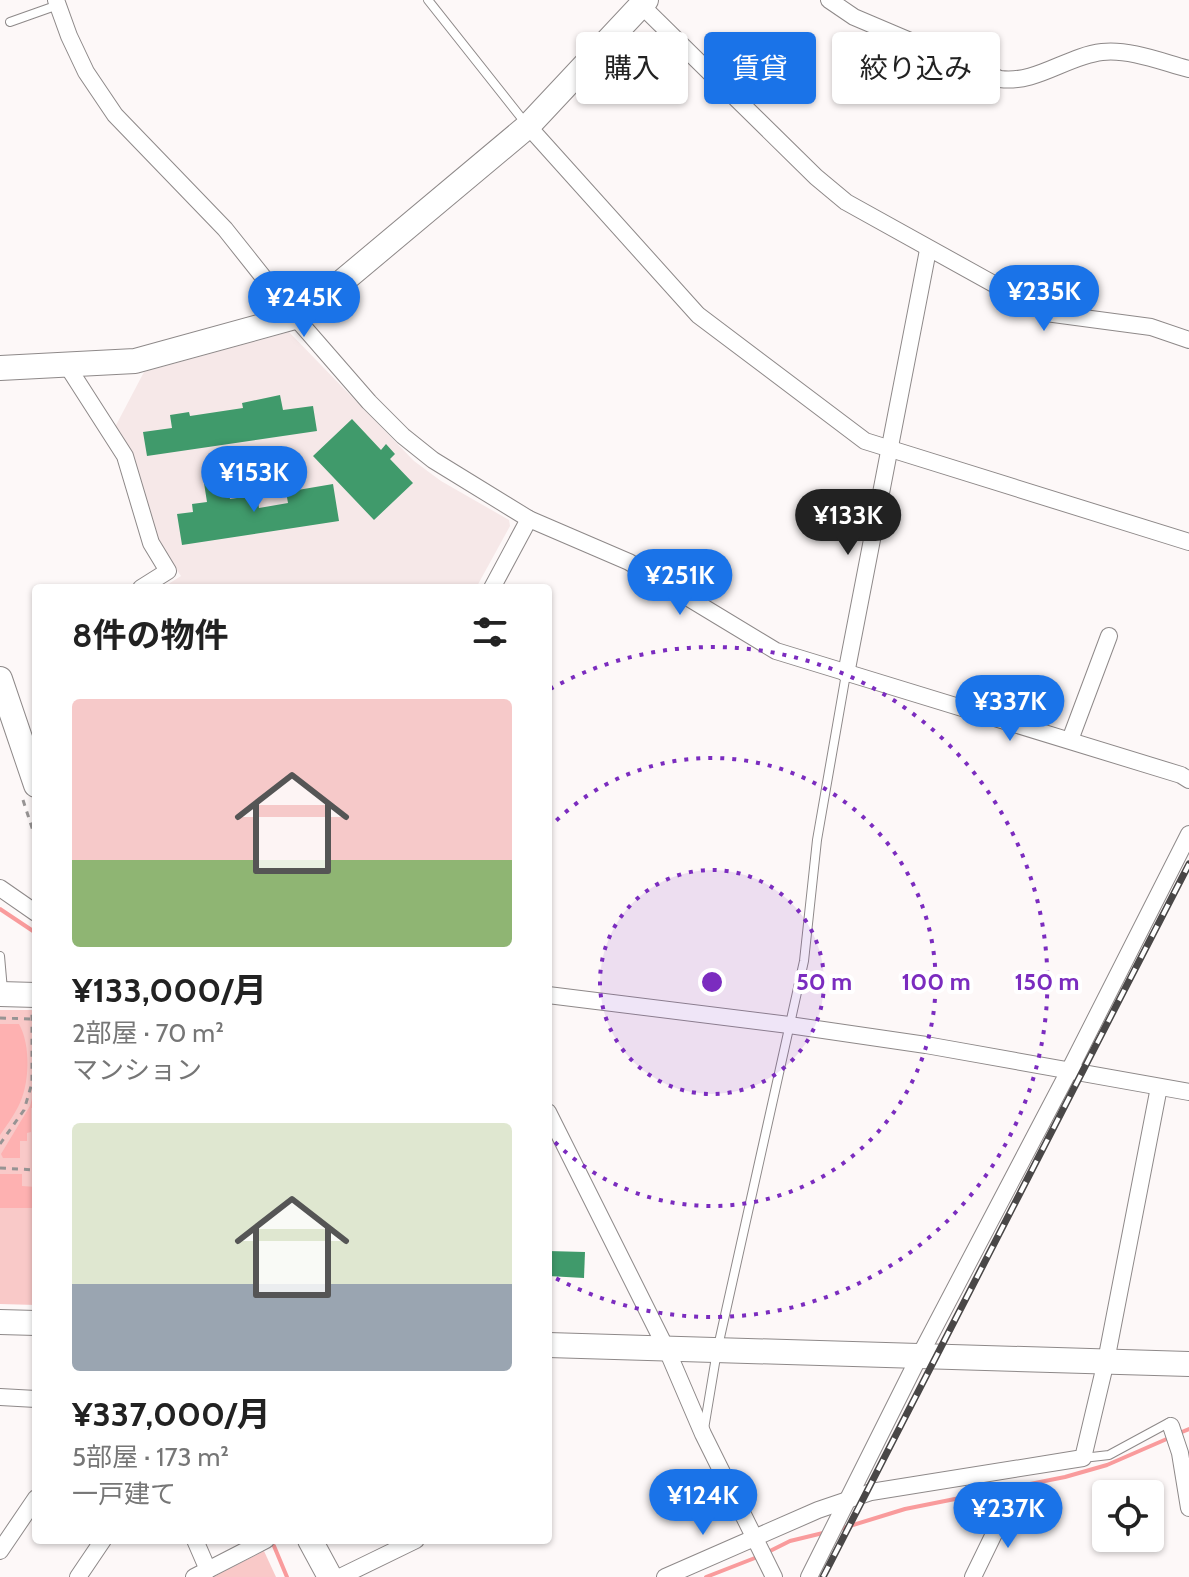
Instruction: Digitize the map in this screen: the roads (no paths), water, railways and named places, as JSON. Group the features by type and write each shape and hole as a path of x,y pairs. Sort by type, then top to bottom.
{"street":[{"path":"829,0 854,17 1000,79 1022,80 1100,52 1124,52 1189,69"},
{"path":"57,2 86,72 107,105 133,136 225,229 295,317 369,402 419,450 529,519 629,562 776,651 1070,740 1189,780"},
{"path":"0,368 135,361 295,317 313,306 528,126 643,2 834,195 1046,313 1151,327 1189,340"},
{"path":"528,126 698,315 865,441 1189,542"},
{"path":"846,674 928,250"},
{"path":"66,364 125,456 151,543 168,571 147,584"},
{"path":"494,584 529,519"},
{"path":"1070,740 1109,636"},
{"path":"0,679 32,773"},
{"path":"809,1577 1189,834"},
{"path":"0,888 32,910"},
{"path":"552,995 789,1025 1070,1069 1189,1092"},
{"path":"1,1002 32,1006"},
{"path":"665,1577 742,1542 757,1542 818,1510 887,1489 1083,1458 1106,1361 1159,1087"},
{"path":"552,1120 667,1350 703,1434 770,1570"},
{"path":"0,1322 32,1323"},
{"path":"552,1345 1189,1364"},
{"path":"0,1398 32,1399"},
{"path":"1171,1426 1178,1445 1189,1508"},
{"path":"0,1551 32,1504"},
{"path":"973,1577 1008,1505"},
{"path":"78,1577 100,1544"},
{"path":"196,1544 201,1573 258,1544"},
{"path":"314,1544 330,1577"},
{"path":"340,1577 408,1544"}],"lane":[{"path":"428,0 528,126"},
{"path":"10,22 57,2"},
{"path":"703,1434 717,1351 804,961 817,840 846,674"},
{"path":"0,956 1,1002"},
{"path":"1083,1458 1109,1455 1170,1422 1171,1426"}],"waterway":[{"path":"0,909 32,930"},
{"path":"1177,1434 1189,1429"},
{"path":"840,1529 905,1509 1065,1477 1107,1465 1169,1438"},
{"path":"768,1552 790,1541 823,1533"},
{"path":"274,1546 287,1577"},
{"path":"706,1577 760,1556"}],"railway":[{"path":"823,1577 1189,864"}]}
